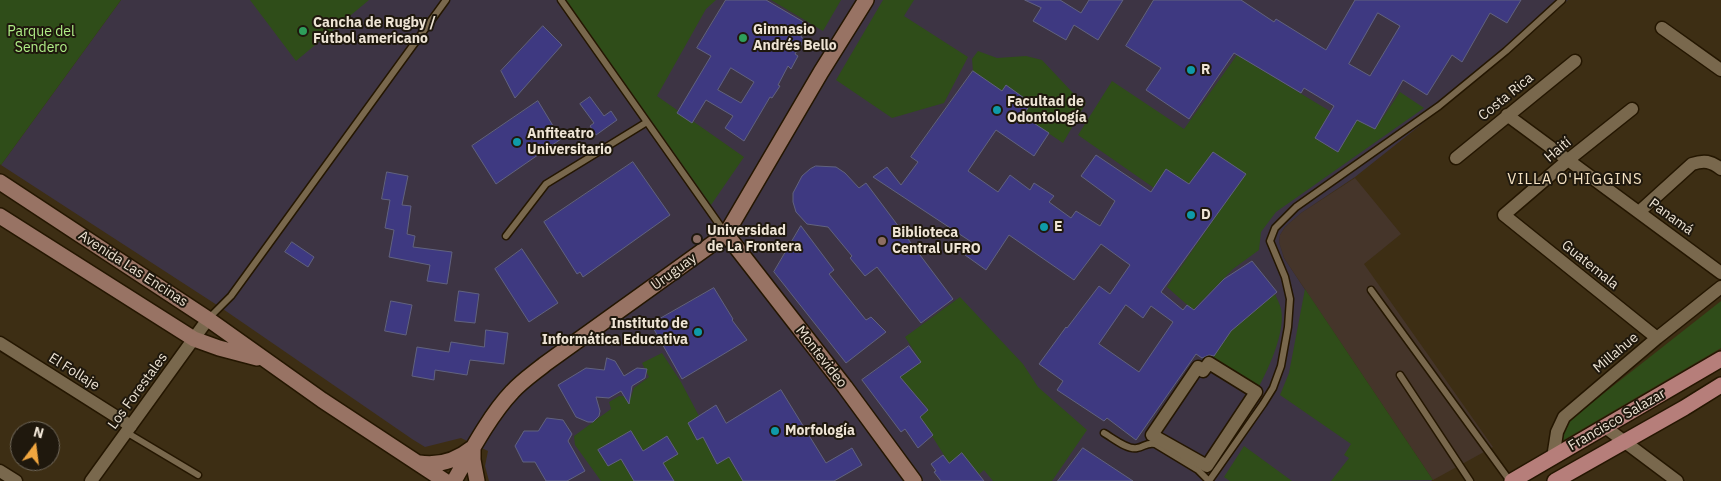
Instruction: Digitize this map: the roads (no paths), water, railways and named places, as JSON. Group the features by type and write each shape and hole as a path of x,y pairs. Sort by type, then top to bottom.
{"main road":[{"name":"Uruguay","path":"454,481 473,448 511,393 528,378 726,234 825,64 866,0"},
{"name":"Avenida Las Encinas","path":"0,182 208,319 377,437 445,481"},
{"name":"Avenida Las Encinas","path":"0,216 194,339 219,348 263,359"},
{"name":"Montevideo","path":"726,234 845,387 914,481"},
{"name":"Francisco Salazar","path":"1511,481 1721,359"},
{"name":"Francisco Salazar","path":"1555,481 1721,385"},
{"name":"Avenida Las Encinas","path":"377,437 398,461 430,481"},
{"path":"416,463 435,464 445,462 465,454 473,448"},
{"path":"473,448 477,481"}],"street":[{"path":"1662,28 1721,70"},
{"name":"Costa Rica","path":"1456,158 1575,61"},
{"name":"Haití","path":"1504,215 1568,160 1632,109"},
{"name":"Panamá","path":"1506,116 1721,273"},
{"path":"1639,212 1692,164 1702,160 1714,164 1721,169"},
{"name":"Guatemala","path":"1504,215 1657,338"},
{"name":"Millahue","path":"1553,458 1556,432 1564,417 1657,338 1721,287"},
{"name":"Los Forestales","path":"91,481 208,319"},
{"name":"El Follaje","path":"0,343 129,429"},
{"path":"1209,363 1256,392 1207,466 1152,434 1198,367 1203,371 1209,363"},
{"path":"1605,427 1677,481"},
{"path":"0,471 16,481"}],"lane":[{"path":"208,319 230,296 446,0"},
{"path":"561,0 726,234"},
{"path":"1104,433 1131,448 1138,448 1150,442 1155,444 1198,470 1209,481 1263,404 1273,388 1281,366 1288,327 1290,299 1285,277 1270,241 1275,228 1296,207 1439,106 1506,51 1562,0"},
{"path":"506,236 546,184 647,122"},
{"path":"1371,290 1511,481"},
{"path":"1400,375 1470,481"},
{"path":"129,429 198,475"}],"place":[{"name":"Cancha de Rugby / Fútbol americano","path":"303,31"},
{"name":"Gimnasio Andrés Bello","path":"743,38"},
{"name":"R","path":"1191,70"},
{"name":"Facultad de Odontología","path":"997,110"},
{"name":"Anfiteatro Universitario","path":"517,142"},
{"name":"D","path":"1191,215"},
{"name":"E","path":"1044,227"},
{"name":"Universidad de La Frontera","path":"697,239"},
{"name":"Biblioteca Central UFRO","path":"882,241"},
{"name":"Instituto de Informática Educativa","path":"698,332"},
{"name":"Morfología","path":"775,431"}],"district":[{"name":"VILLA O'HIGGINS","path":"1575,180"}],"park label":[{"name":"Parque del Sendero","path":"41,40"}]}
